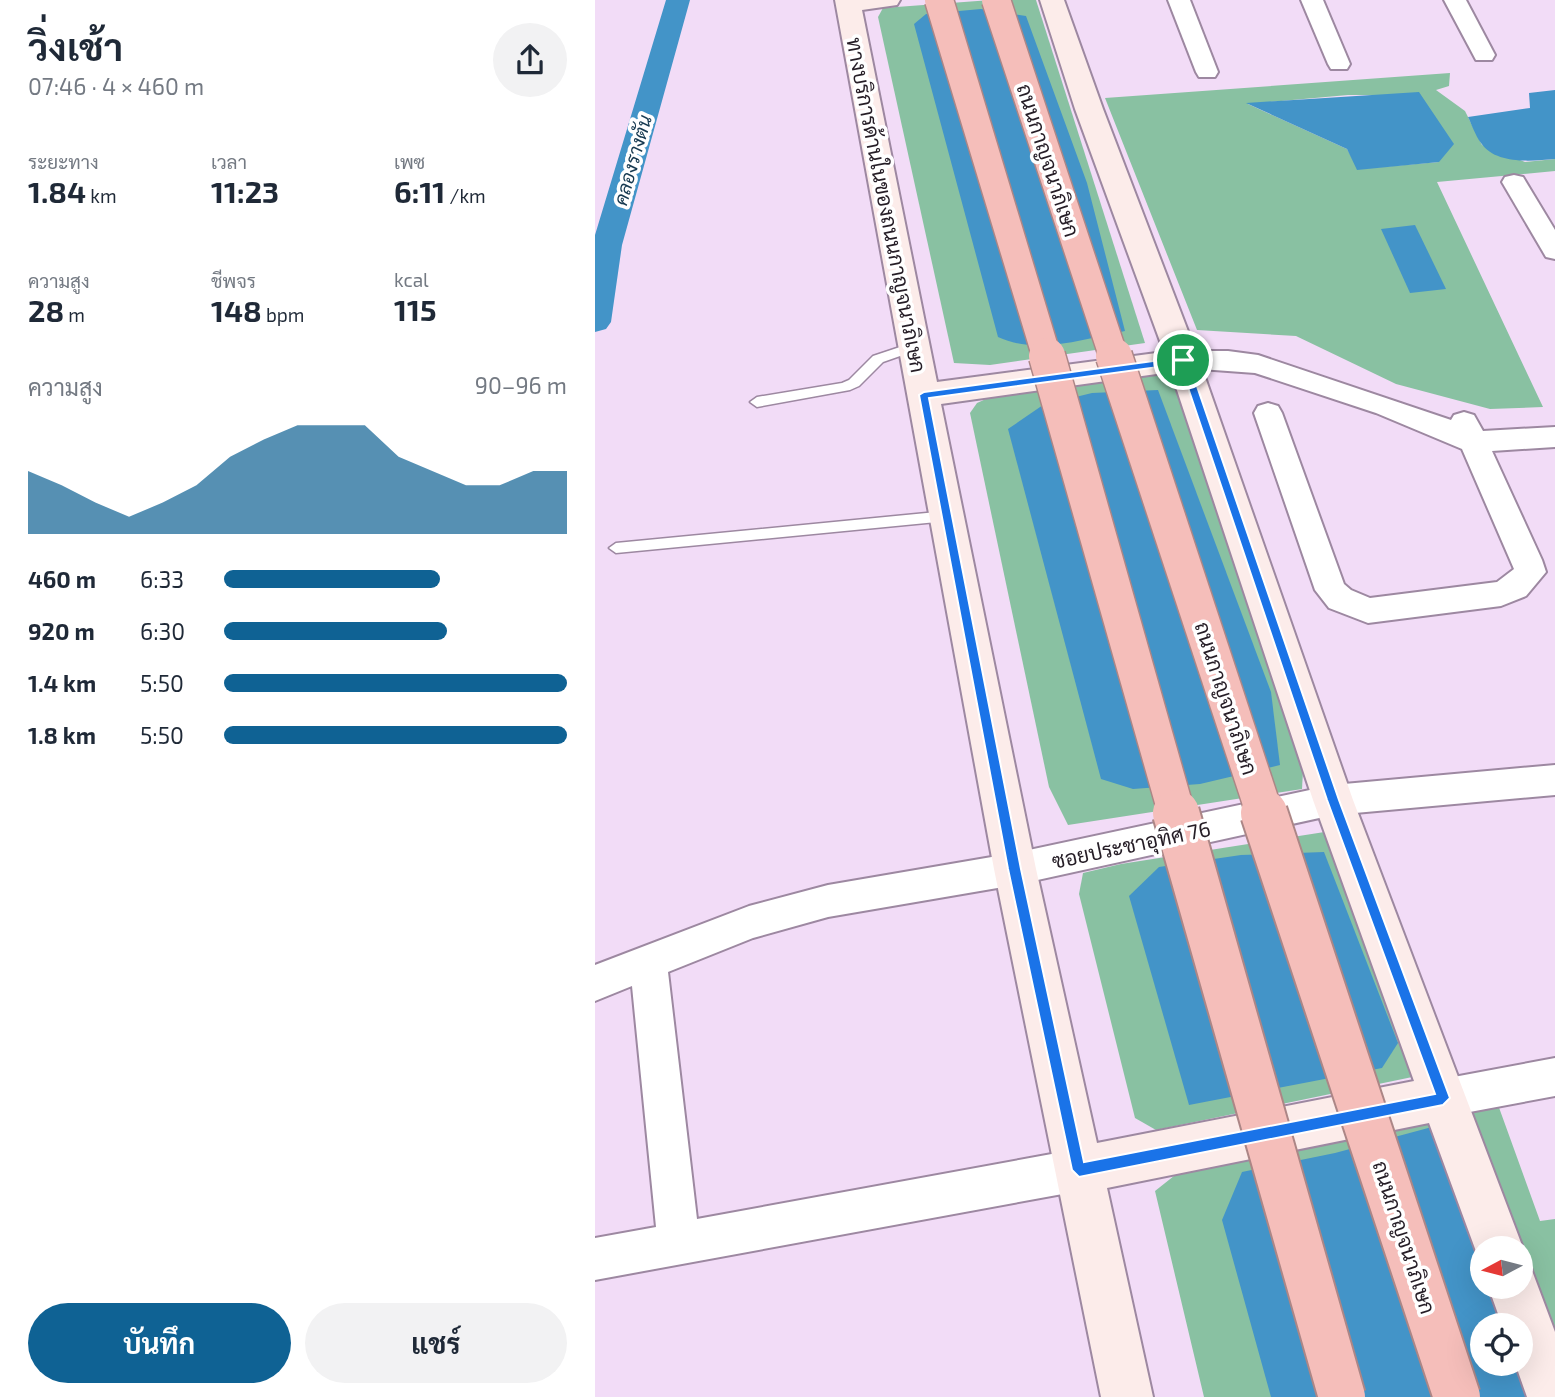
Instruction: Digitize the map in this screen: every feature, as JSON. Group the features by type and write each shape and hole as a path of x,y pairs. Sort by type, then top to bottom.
{"highway":[{"path":"939,0 1049,364 1342,1397"},
{"name":"ถนนกาญจนาภิเษก","path":"996,0 1457,1397"}],"main road":[{"path":"847,2 888,0"},
{"path":"1052,0 1089,109 1183,360 1333,800 1494,1236"},
{"name":"ทางบริการด้านในของถนนกาญจนาภิเษก","path":"847,2 1015,869 1127,1397"},
{"path":"924,395 1183,360"},
{"path":"1079,1170 1443,1098"},
{"path":"1518,1299 1553,1397"}],"street":[{"path":"1179,0 1206,72"},
{"path":"1312,0 1339,64"},
{"path":"1455,0 1484,55"},
{"path":"1514,182 1555,251"},
{"path":"1183,360 1227,360 1258,364 1460,430 1555,437"},
{"path":"1268,413 1331,590 1340,600 1368,611 1501,594 1515,588 1530,572 1527,559 1460,430"},
{"path":"1460,430 1555,416"},
{"name":"ซอยประชาอุทิศ 76","path":"595,983 786,911 1015,869 1333,800 1555,780"},
{"path":"648,962 679,1243"},
{"path":"1443,1098 1555,1077"},
{"path":"595,1259 1079,1170"}],"lane":[{"path":"757,402 845,387 854,383 878,359 915,346"},
{"path":"616,548 947,516"}],"green space":[{"path":"991,0 1036,0 1145,343 990,365 954,363 878,17 883,8"},
{"path":"1450,73 1449,86 1436,90 1465,111 1482,145 1525,162 1555,159 1555,171 1437,182 1543,407 1490,409 1396,384 1296,336 1197,330 1105,98","holes":["1372,95 1439,162 1358,169 1347,149 1248,104"]},
{"path":"1171,372 1304,753 1302,789 1068,825 1049,787 970,413 977,403 995,395"},
{"path":"1363,826 1445,1063 1422,1075 1156,1130 1135,1118 1079,894 1083,873 1121,864"},
{"path":"1497,1102 1540,1221 1555,1219 1555,1397 1204,1397 1155,1191 1184,1168"}],"water":[{"path":"981,9 1026,16 1087,183 1125,331 1044,345 1028,345 998,337 914,24 926,14"},
{"path":"1555,90 1555,159 1515,160 1496,155 1481,143 1468,117 1530,108 1529,93"},
{"path":"1419,92 1454,144 1439,162 1357,170 1347,149 1246,103"},
{"path":"1415,225 1446,289 1410,293 1381,229"},
{"path":"1158,390 1271,692 1280,765 1200,784 1133,789 1101,779 1008,429 1043,405 1092,393"},
{"path":"1324,852 1398,1043 1382,1068 1189,1105 1129,896 1159,867 1241,855"},
{"path":"1432,1127 1476,1236 1470,1236 1470,1299 1501,1299 1507,1313 1470,1313 1470,1376 1533,1376 1541,1397 1271,1397 1222,1220 1242,1172 1335,1153"}],"waterway":[{"name":"คลองรางตัน","path":"595,322 607,245 678,0"}],"route":[{"path":"1183,360 1333,800 1443,1098 1079,1170 1015,869 924,395 1183,360"}]}
